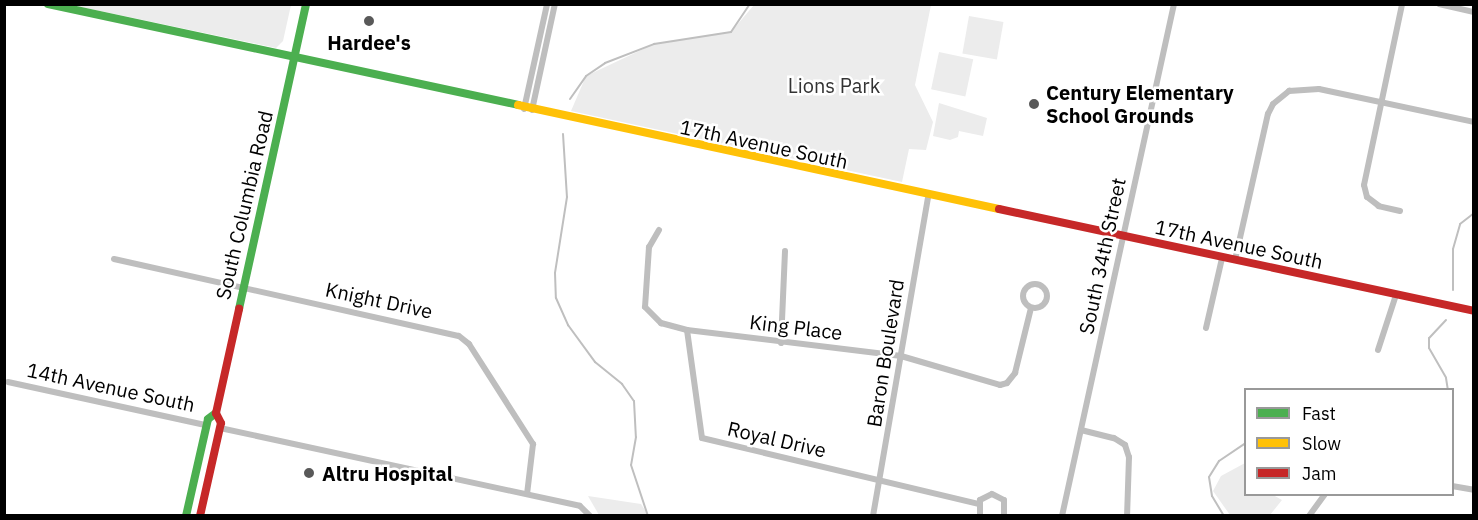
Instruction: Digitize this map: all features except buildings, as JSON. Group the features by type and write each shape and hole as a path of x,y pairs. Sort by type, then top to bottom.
{"street":[{"name":"17th Avenue South","path":"48,4 293,60 1473,311"},
{"name":"South Columbia Road","path":"200,516 220,428 216,413 306,4"},
{"path":"528,110 547,4"},
{"path":"528,110 555,4"},
{"name":"South 34th Street","path":"1062,516 1174,4"},
{"path":"1400,211 1379,206 1367,197 1364,185 1402,4"},
{"path":"1439,4 1473,12"},
{"path":"1235,260 1266,123 1280,96 1303,87 1473,122"},
{"name":"Baron Boulevard","path":"873,516 928,196"},
{"name":"King Place","path":"659,230 649,247 645,307 661,323 687,330 900,356 1000,385 1007,383 1015,373 1031,308"},
{"path":"781,343 785,251"},
{"path":"1206,328 1222,258"},
{"name":"Knight Drive","path":"114,259 459,336 469,344 533,444 527,494"},
{"path":"1039,284 1045,289 1047,301 1041,307 1031,308 1024,301 1023,294 1031,285 1039,284"},
{"path":"1378,350 1396,295"},
{"name":"Royal Drive","path":"687,330 702,438 881,480"},
{"name":"14th Avenue South","path":"8,382 206,425"},
{"name":"South Columbia Road","path":"186,516 206,425 216,413"},
{"path":"206,425 211,437 211,464"},
{"path":"220,428 580,506 590,516"},
{"path":"1081,430 1114,438 1125,445 1129,457 1127,516"},
{"path":"881,480 978,504"},
{"path":"1454,486 1473,490"},
{"path":"978,504 987,495 996,495 1006,504 1004,516"},
{"path":"1309,516 1323,496"},
{"path":"978,504 980,516"}],"green space":[{"path":"72,5 291,5 283,41 276,48"},
{"name":"Lions Park","path":"754,5 931,5 915,85 933,122 926,150 909,149 902,182 571,111 586,76 654,44 731,32"},
{"path":"969,16 1003,22 997,60 962,53"},
{"path":"939,52 973,59 965,96 931,89"},
{"path":"939,103 987,118 983,136 959,131 958,137 950,140 933,136"},
{"path":"1244,464 1244,496 1275,496 1282,500 1270,515 1230,515 1213,491 1221,476"},
{"path":"588,496 641,504 648,515 599,515"}],"waterway":[{"path":"570,99 586,76 605,63 654,44 731,32 750,4"},
{"path":"563,134 567,197 555,273 556,298 568,325 595,362 622,384 634,401 636,437 631,465 648,516"},
{"path":"1453,290 1453,249 1460,224 1474,213"},
{"path":"1446,320 1429,338 1429,348 1446,378 1448,388"},
{"path":"1224,516 1212,496 1209,477 1219,461 1244,444"}],"traffic: fast":[{"path":"48,4 518,105"},
{"path":"239,309 306,4"},
{"path":"186,516 208,419 216,413"}],"traffic: slow":[{"path":"518,105 999,209"}],"traffic: jam":[{"path":"999,209 1474,311"},
{"path":"200,516 221,423 216,413 239,309"}],"place":[{"name":"Hardee's","path":"369,21"},
{"name":"Century Elementary School Grounds","path":"1034,104"},
{"name":"Altru Hospital","path":"309,473"}]}
